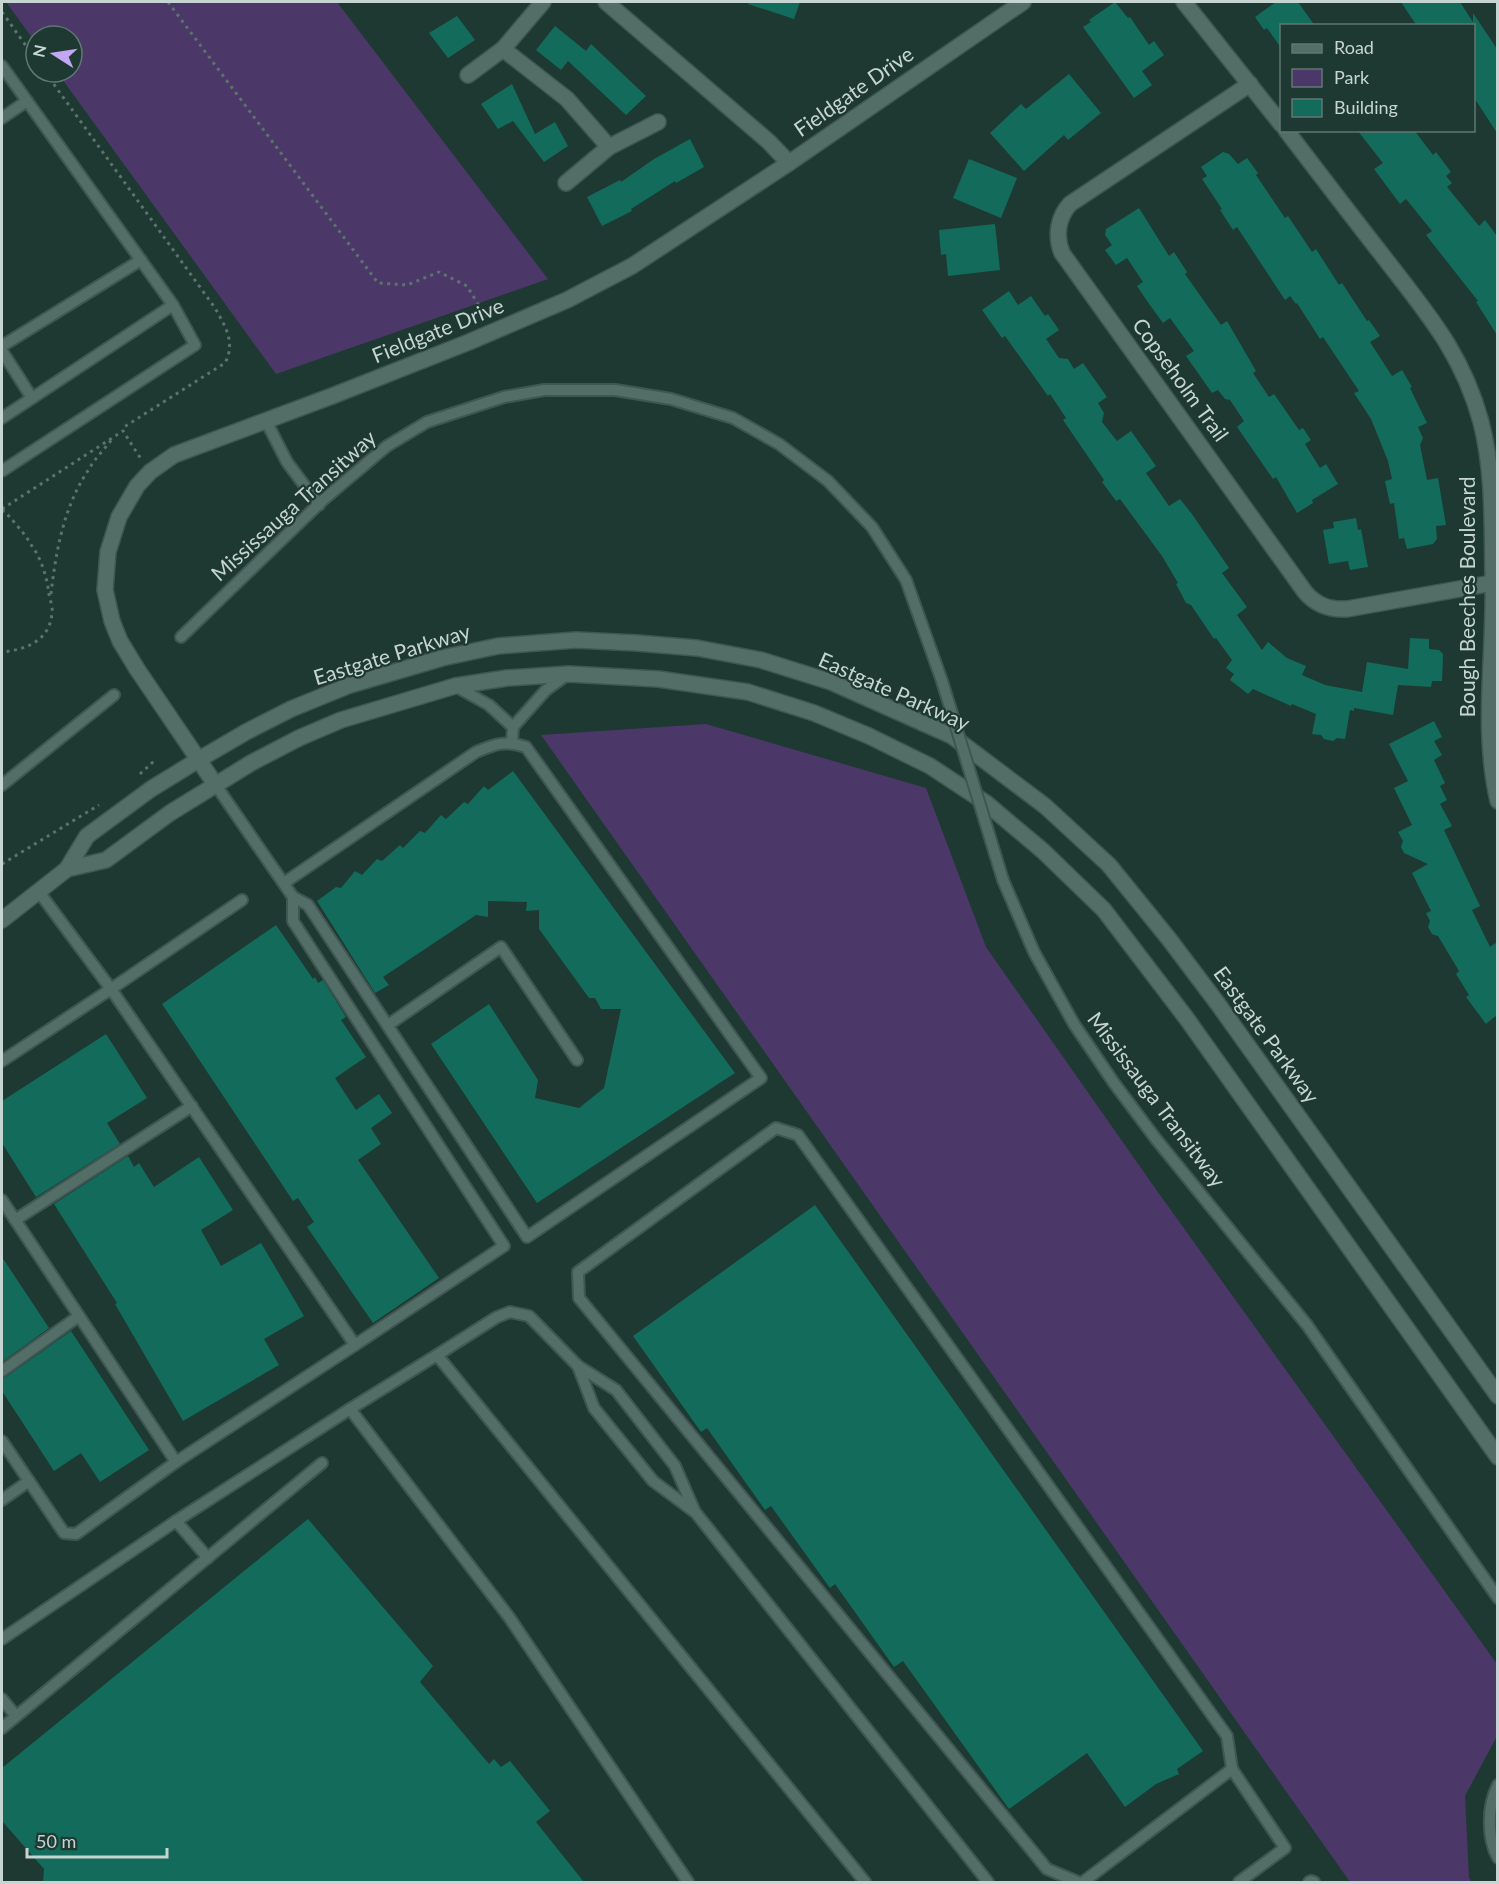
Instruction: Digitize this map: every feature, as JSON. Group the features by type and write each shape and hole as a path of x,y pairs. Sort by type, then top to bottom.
{"street":[{"path":"468,75 503,49 543,2"},
{"path":"606,2 769,142 789,163"},
{"name":"Fieldgate Drive","path":"215,784 120,641 112,621 105,590 108,552 119,517 136,486 150,472 174,455 495,331 567,300 633,266 789,163 1023,2"},
{"path":"1184,2 1280,124"},
{"path":"503,49 567,99 609,147"},
{"name":"Copseholm Trail","path":"1250,84 1070,204 1063,213 1058,230 1062,252 1305,592 1316,603 1331,609 1347,609 1495,582"},
{"path":"566,183 609,147 658,122"},
{"name":"Bough Beeches Boulevard","path":"1288,132 1438,326 1459,363 1475,403 1486,444 1490,487 1495,582 1488,745 1497,801"},
{"name":"Eastgate Parkway","path":"2,920 67,869 87,836 151,789 198,760 291,709 350,685 442,658 498,646 576,640 697,648 761,660 831,682 952,736 1045,806 1116,874 1218,1004 1497,1396"},
{"name":"Eastgate Parkway","path":"67,869 106,860 170,813 215,784 299,738 341,720 455,686 507,678 568,674 658,679 748,692 814,713 869,735 930,766 986,802 1043,851 1104,910 1187,1019 1497,1457"}],"lane":[{"path":"2,66 173,305 195,345 2,471"},
{"path":"2,117 27,101"},
{"path":"2,346 141,260"},
{"path":"2,418 173,305"},
{"path":"2,351 32,398"},
{"name":"Mississauga Transitway","path":"181,637 319,505 387,446 427,422 466,408 504,397 544,390 615,390 671,399 733,418 779,444 835,489 872,527 906,580 942,681 1003,880 1034,952 1074,1024 1156,1139 1307,1325 1497,1598"},
{"path":"266,421 287,462 319,505"},
{"path":"512,742 513,727 546,690 568,674"},
{"path":"455,686 476,696 513,727"},
{"path":"2,785 114,695"},
{"path":"215,784 293,897 308,905 527,1237 761,1078 526,747 512,742 494,744 476,752 284,883"},
{"path":"39,892 111,989 355,1345"},
{"path":"2,1441 64,1533 76,1534 177,1462 504,1246 293,921 293,897"},
{"path":"2,1061 242,900"},
{"path":"388,1025 501,947 577,1060"},
{"path":"15,1220 192,1106"},
{"path":"1232,1769 1080,1882 1047,1869 579,1298 578,1272 776,1128 798,1135 1227,1736 1232,1769 1285,1848 1239,1882"},
{"path":"2,1200 177,1462"},
{"path":"2,1639 176,1521 497,1317 510,1312 529,1316 578,1366 616,1390 675,1466 696,1513 988,1882"},
{"path":"2,1371 79,1316"},
{"path":"437,1355 865,1882"},
{"path":"578,1366 594,1408 653,1481 696,1513"},
{"path":"350,1409 509,1617 688,1882"},
{"path":"2,1728 322,1464"},
{"path":"2,1500 29,1482"},
{"path":"176,1521 208,1558"},
{"path":"2,1699 16,1716"},
{"path":"1497,1785 1489,1825 1497,1858"},
{"path":"1309,1882 1314,1882"}],"path":[{"path":"168,2 378,283 407,285 440,272 466,286 495,331"},
{"path":"2,12 24,43"},
{"path":"2,652 19,650 32,645 42,637 49,626 52,613 47,578 33,547 2,509 123,431 150,472"},
{"path":"50,599 56,556 68,510 89,469 114,437"},
{"path":"139,775 154,761"},
{"path":"2,864 102,803"}],"green space":[{"path":"6,2 337,2 548,279 276,374 66,84 84,84 84,24 24,24 24,27"},
{"path":"706,724 926,788 986,947 1155,1188 1497,1664 1497,1736 1465,1796 1469,1878 1472,1882 1350,1882 541,735"}],"building":[{"path":"749,2 800,2 794,19 748,4"},
{"path":"1115,2 1128,18 1130,17 1149,45 1154,41 1164,55 1142,71 1152,85 1134,98 1083,27 1091,22 1089,20"},
{"path":"1276,2 1298,2 1314,24 1280,24 1280,47 1267,28 1264,30 1255,17"},
{"path":"1401,2 1460,2 1473,22 1473,13 1497,49 1497,133 1475,99 1475,24 1416,24"},
{"path":"457,16 475,40 448,58 429,33"},
{"path":"555,26 586,51 591,44 646,96 626,115 568,61 561,70 536,50"},
{"path":"1069,74 1101,113 1068,140 1064,135 1024,171 990,133 1021,104 1026,109"},
{"path":"512,84 535,134 555,122 568,146 544,162 513,121 498,129 481,104"},
{"path":"1359,132 1416,132 1433,155 1436,152 1451,172 1446,176 1452,183 1447,187 1479,226 1485,220 1497,236 1497,335 1476,302 1478,301 1426,235 1432,231 1406,199 1400,204 1374,169 1383,163"},
{"path":"690,139 704,167 676,183 675,181 631,209 632,211 602,226 587,197 620,180 621,182 654,159"},
{"path":"1223,152 1229,154 1238,164 1247,158 1285,218 1288,216 1312,252 1316,249 1339,285 1342,283 1367,321 1369,320 1380,336 1370,342 1392,376 1402,370 1412,387 1410,388 1427,423 1418,427 1423,438 1420,445 1427,480 1438,478 1446,525 1436,526 1437,539 1433,544 1407,549 1404,538 1399,539 1394,503 1390,504 1385,481 1392,479 1388,461 1371,419 1354,393 1359,391 1323,337 1320,339 1297,303 1290,296 1285,300 1237,227 1233,230 1202,179 1207,176 1201,167"},
{"path":"969,159 1017,178 1001,218 953,198"},
{"path":"1139,208 1169,256 1174,252 1187,272 1185,274 1221,325 1227,321 1256,371 1253,373 1269,397 1274,394 1299,430 1303,428 1311,440 1305,444 1320,468 1326,464 1338,484 1312,500 1313,503 1297,513 1276,477 1273,479 1237,427 1244,421 1230,400 1225,399 1218,390 1212,393 1186,356 1194,351 1170,318 1163,323 1137,286 1143,282 1127,258 1116,265 1105,250 1112,245 1105,235 1106,229"},
{"path":"995,224 1000,270 948,276 946,254 941,255 939,230"},
{"path":"1009,291 1018,305 1031,296 1045,316 1048,314 1059,330 1046,339 1059,358 1068,359 1074,369 1083,363 1107,397 1098,403 1104,413 1102,422 1117,441 1131,431 1156,466 1146,473 1169,506 1180,499 1192,514 1229,568 1222,573 1247,607 1237,615 1262,650 1268,642 1287,658 1306,666 1302,675 1325,685 1362,692 1367,662 1408,669 1410,638 1429,639 1429,649 1439,650 1443,654 1442,681 1432,681 1431,687 1398,685 1393,715 1354,708 1354,711 1350,710 1345,739 1337,738 1333,741 1324,739 1321,735 1312,734 1316,714 1253,689 1248,694 1230,680 1234,674 1226,668 1232,660 1216,638 1214,639 1191,605 1186,603 1176,584 1178,583 1162,556 1120,499 1116,501 1102,482 1104,480 1063,420 1066,418 1050,394 1048,396 1005,336 1002,338 982,310"},
{"path":"1356,518 1358,530 1361,529 1368,567 1350,570 1348,561 1329,564 1323,530 1334,528 1333,522"},
{"path":"1434,721 1442,737 1434,741 1442,755 1434,760 1445,783 1440,786 1447,800 1440,804 1452,826 1444,830 1480,906 1472,910 1490,947 1497,942 1497,1015 1486,1024 1466,997 1469,995 1456,974 1459,971 1438,936 1432,934 1428,927 1430,921 1426,913 1431,911 1412,873 1428,864 1404,853 1401,847 1403,841 1398,832 1412,825 1394,788 1408,781 1389,744"},
{"path":"513,771 735,1073 537,1203 431,1044 489,1004 538,1080 535,1098 579,1108 604,1088 621,1009 601,1009 595,998 589,998 539,929 539,910 526,911 527,902 488,901 488,917 476,915 383,977 389,985 375,993 317,901 336,887 341,888 355,871 362,875 377,859 382,861 400,845 403,848 420,831 425,833 441,815 446,819 464,802 468,804 484,786 488,790"},
{"path":"276,925 313,979 315,977 318,983 323,980 346,1017 341,1020 366,1057 335,1078 356,1110 379,1094 392,1113 371,1128 381,1144 358,1160 439,1278 373,1323 307,1227 314,1222 298,1198 293,1201 162,1004"},
{"path":"106,1034 147,1098 107,1123 120,1144 36,1197 2,1143 2,1101"},
{"path":"128,1156 134,1167 139,1163 154,1187 199,1157 233,1210 201,1230 221,1266 261,1243 304,1316 264,1339 279,1365 183,1421 115,1304 117,1303 54,1204"},
{"path":"815,1205 1203,1751 1177,1769 1179,1774 1156,1784 1125,1807 1087,1753 1009,1809 903,1661 894,1667 835,1584 830,1588 771,1506 765,1510 707,1428 701,1432 633,1336"},
{"path":"2,1257 49,1328 2,1362"},
{"path":"71,1331 149,1450 100,1482 81,1453 54,1471 2,1391 2,1378"},
{"path":"308,1519 433,1666 420,1682 489,1764 494,1759 501,1767 510,1761 550,1811 536,1822 584,1882 43,1882 44,1869 2,1821 2,1768"}]}
